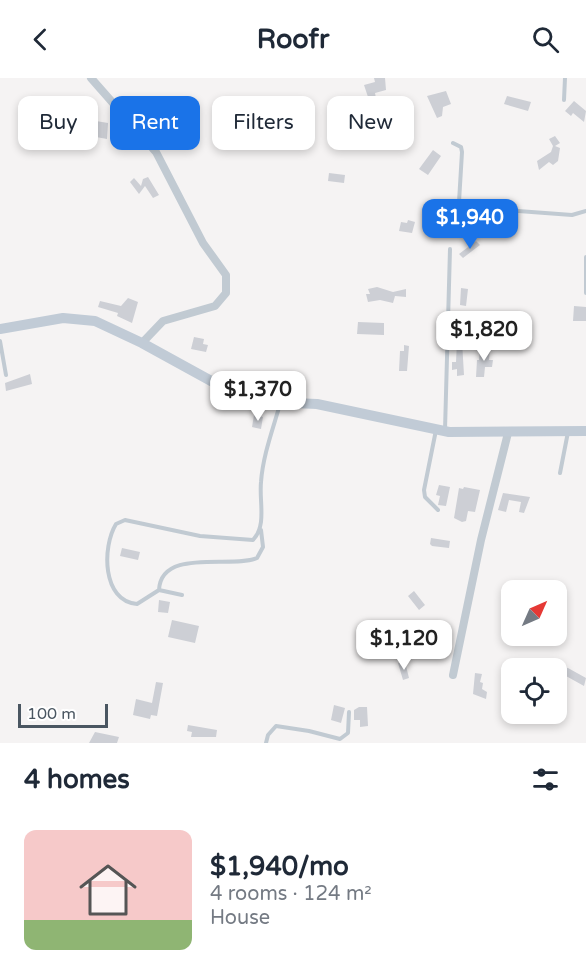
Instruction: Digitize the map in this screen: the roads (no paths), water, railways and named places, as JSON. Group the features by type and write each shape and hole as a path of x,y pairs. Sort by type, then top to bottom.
{"main road":[{"path":"0,329 63,318 84,318 142,343 233,393 280,403 316,404 441,430 508,433 586,431"}],"street":[{"path":"92,78 156,152 203,243 226,275 225,293 215,306 163,321 142,343"},
{"path":"453,675 481,540 508,433"}],"lane":[{"path":"564,100 565,78"},
{"path":"453,143 460,147 462,152 459,202 463,207 572,215 586,211"},
{"path":"438,510 425,497 424,490 441,430 450,249"},
{"path":"586,257 586,292"},
{"path":"0,341 6,375"},
{"path":"159,590 160,581 165,574 184,565 219,560 248,563 257,558 263,547 261,530 263,462 280,403"},
{"path":"561,473 568,432"},
{"path":"182,595 159,590 137,604 123,601 118,596 110,577 107,554 116,524 125,520 200,536 243,542 253,540 261,530"},
{"path":"266,743 268,735 276,726 340,739 348,733 349,712"}]}
